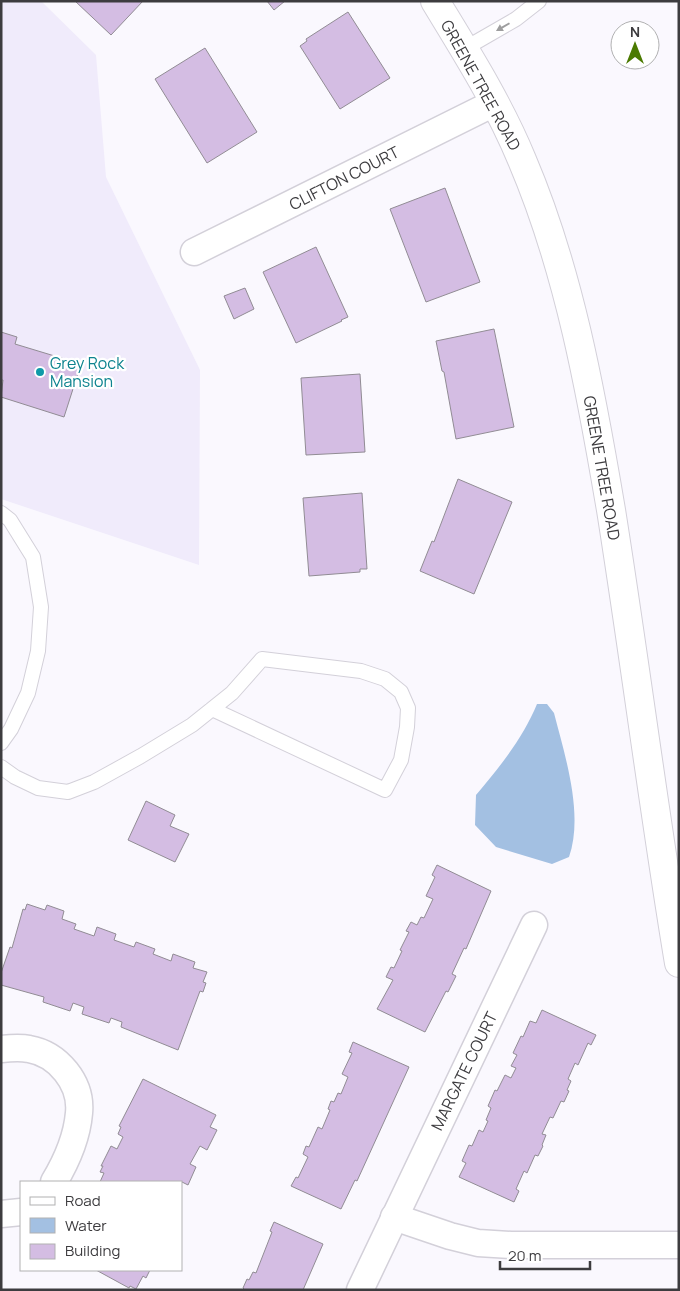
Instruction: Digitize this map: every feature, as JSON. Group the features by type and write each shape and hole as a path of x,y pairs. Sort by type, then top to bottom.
{"street":[{"name":"GREENE TREE ROAD","path":"435,1 494,103 522,159 550,234 567,294 584,366 602,459 627,609 679,963"},
{"name":"CLIFTON COURT","path":"194,252 494,103"},
{"name":"MARGATE COURT","path":"360,1290 534,925"},
{"path":"1,1049 28,1049 49,1057 65,1069 77,1090 79,1112 74,1140 54,1181"},
{"path":"1,1214 20,1212"},
{"path":"394,1217 450,1236 478,1243 511,1245 679,1244"}],"lane":[{"path":"464,49 516,19 539,1"},
{"path":"1,513 10,520 33,557 41,607 38,651 28,693 11,729 1,743"},
{"path":"1,767 15,777 38,788 68,792 94,782 192,725 212,709 232,694 262,659 361,671 385,679 401,692 408,708 407,727 401,760 385,790 212,709"}],"shaded area":[{"path":"1,1 41,1 96,55 106,177 200,370 199,565 1,499"}],"water":[{"path":"537,704 547,704 554,713 568,766 574,804 575,822 569,857 552,864 496,847 475,825 476,795 518,741"}],"building":[{"path":"75,1 143,1 111,35"},
{"path":"267,1 285,1 274,10"},
{"path":"348,12 390,78 340,109 300,46 307,41 306,39"},
{"path":"205,48 257,132 207,163 155,79"},
{"path":"445,188 480,282 426,302 390,209"},
{"path":"316,247 348,317 296,343 263,272"},
{"path":"245,288 254,309 234,319 224,296"},
{"path":"494,329 514,427 456,439 444,372 442,371 436,341"},
{"name":"Grey Rock Mansion","path":"1,332 17,337 15,344 81,364 64,417 1,397 3,380 1,380"},
{"path":"360,374 365,452 306,455 301,378"},
{"path":"458,479 512,502 474,594 420,571 432,541 434,542"},
{"path":"362,493 367,569 360,569 360,572 309,576 303,498"},
{"path":"146,801 175,815 170,826 189,834 175,862 128,840"},
{"path":"437,865 491,891 466,949 464,948 452,974 456,976 425,1032 377,1009 393,980 386,977 391,967 394,968 402,951 400,950 409,932 406,931 411,922 417,925 421,917 424,918 433,899 426,896 435,877 432,875"},
{"path":"27,904 45,910 47,905 64,911 62,919 76,924 74,929 94,936 97,927 116,934 114,940 134,947 136,942 155,949 153,954 171,961 173,954 195,962 193,968 207,972 203,982 206,983 203,992 200,991 178,1050 121,1027 122,1022 111,1018 109,1023 82,1014 84,1007 73,1003 70,1011 43,1002 44,997 1,985 1,973 10,947 12,948 23,909 25,910"},
{"path":"542,1010 596,1035 591,1045 588,1043 578,1065 575,1063 568,1079 571,1081 567,1090 569,1091 564,1102 561,1101 553,1118 550,1117 542,1134 546,1135 543,1146 538,1156 535,1155 527,1173 524,1171 516,1189 519,1191 514,1202 459,1177 466,1163 462,1161 469,1145 472,1146 479,1130 483,1132 488,1121 486,1120 491,1108 488,1106 495,1090 497,1091 505,1075 511,1078 516,1068 511,1066 517,1055 513,1053 521,1036 523,1037 530,1021 536,1023"},
{"path":"353,1042 409,1067 357,1181 355,1180 341,1209 291,1186 296,1177 298,1178 308,1157 303,1154 306,1146 309,1147 318,1127 322,1129 330,1110 328,1109 331,1101 334,1102 338,1093 341,1094 348,1077 342,1074 352,1053 349,1052"},
{"path":"143,1079 216,1115 210,1127 217,1130 207,1150 200,1146 190,1164 196,1167 188,1185 182,1181 100,1181 104,1173 100,1172 103,1166 101,1166 111,1146 117,1149 123,1137 118,1134 121,1127 119,1126"},
{"path":"274,1222 323,1244 303,1290 245,1290 243,1288 247,1279 249,1280 253,1272 256,1273"},
{"path":"98,1271 150,1271 146,1278 143,1276 136,1289 130,1286 129,1288"}],"place":[{"name":"Grey Rock Mansion","path":"40,372"}]}
